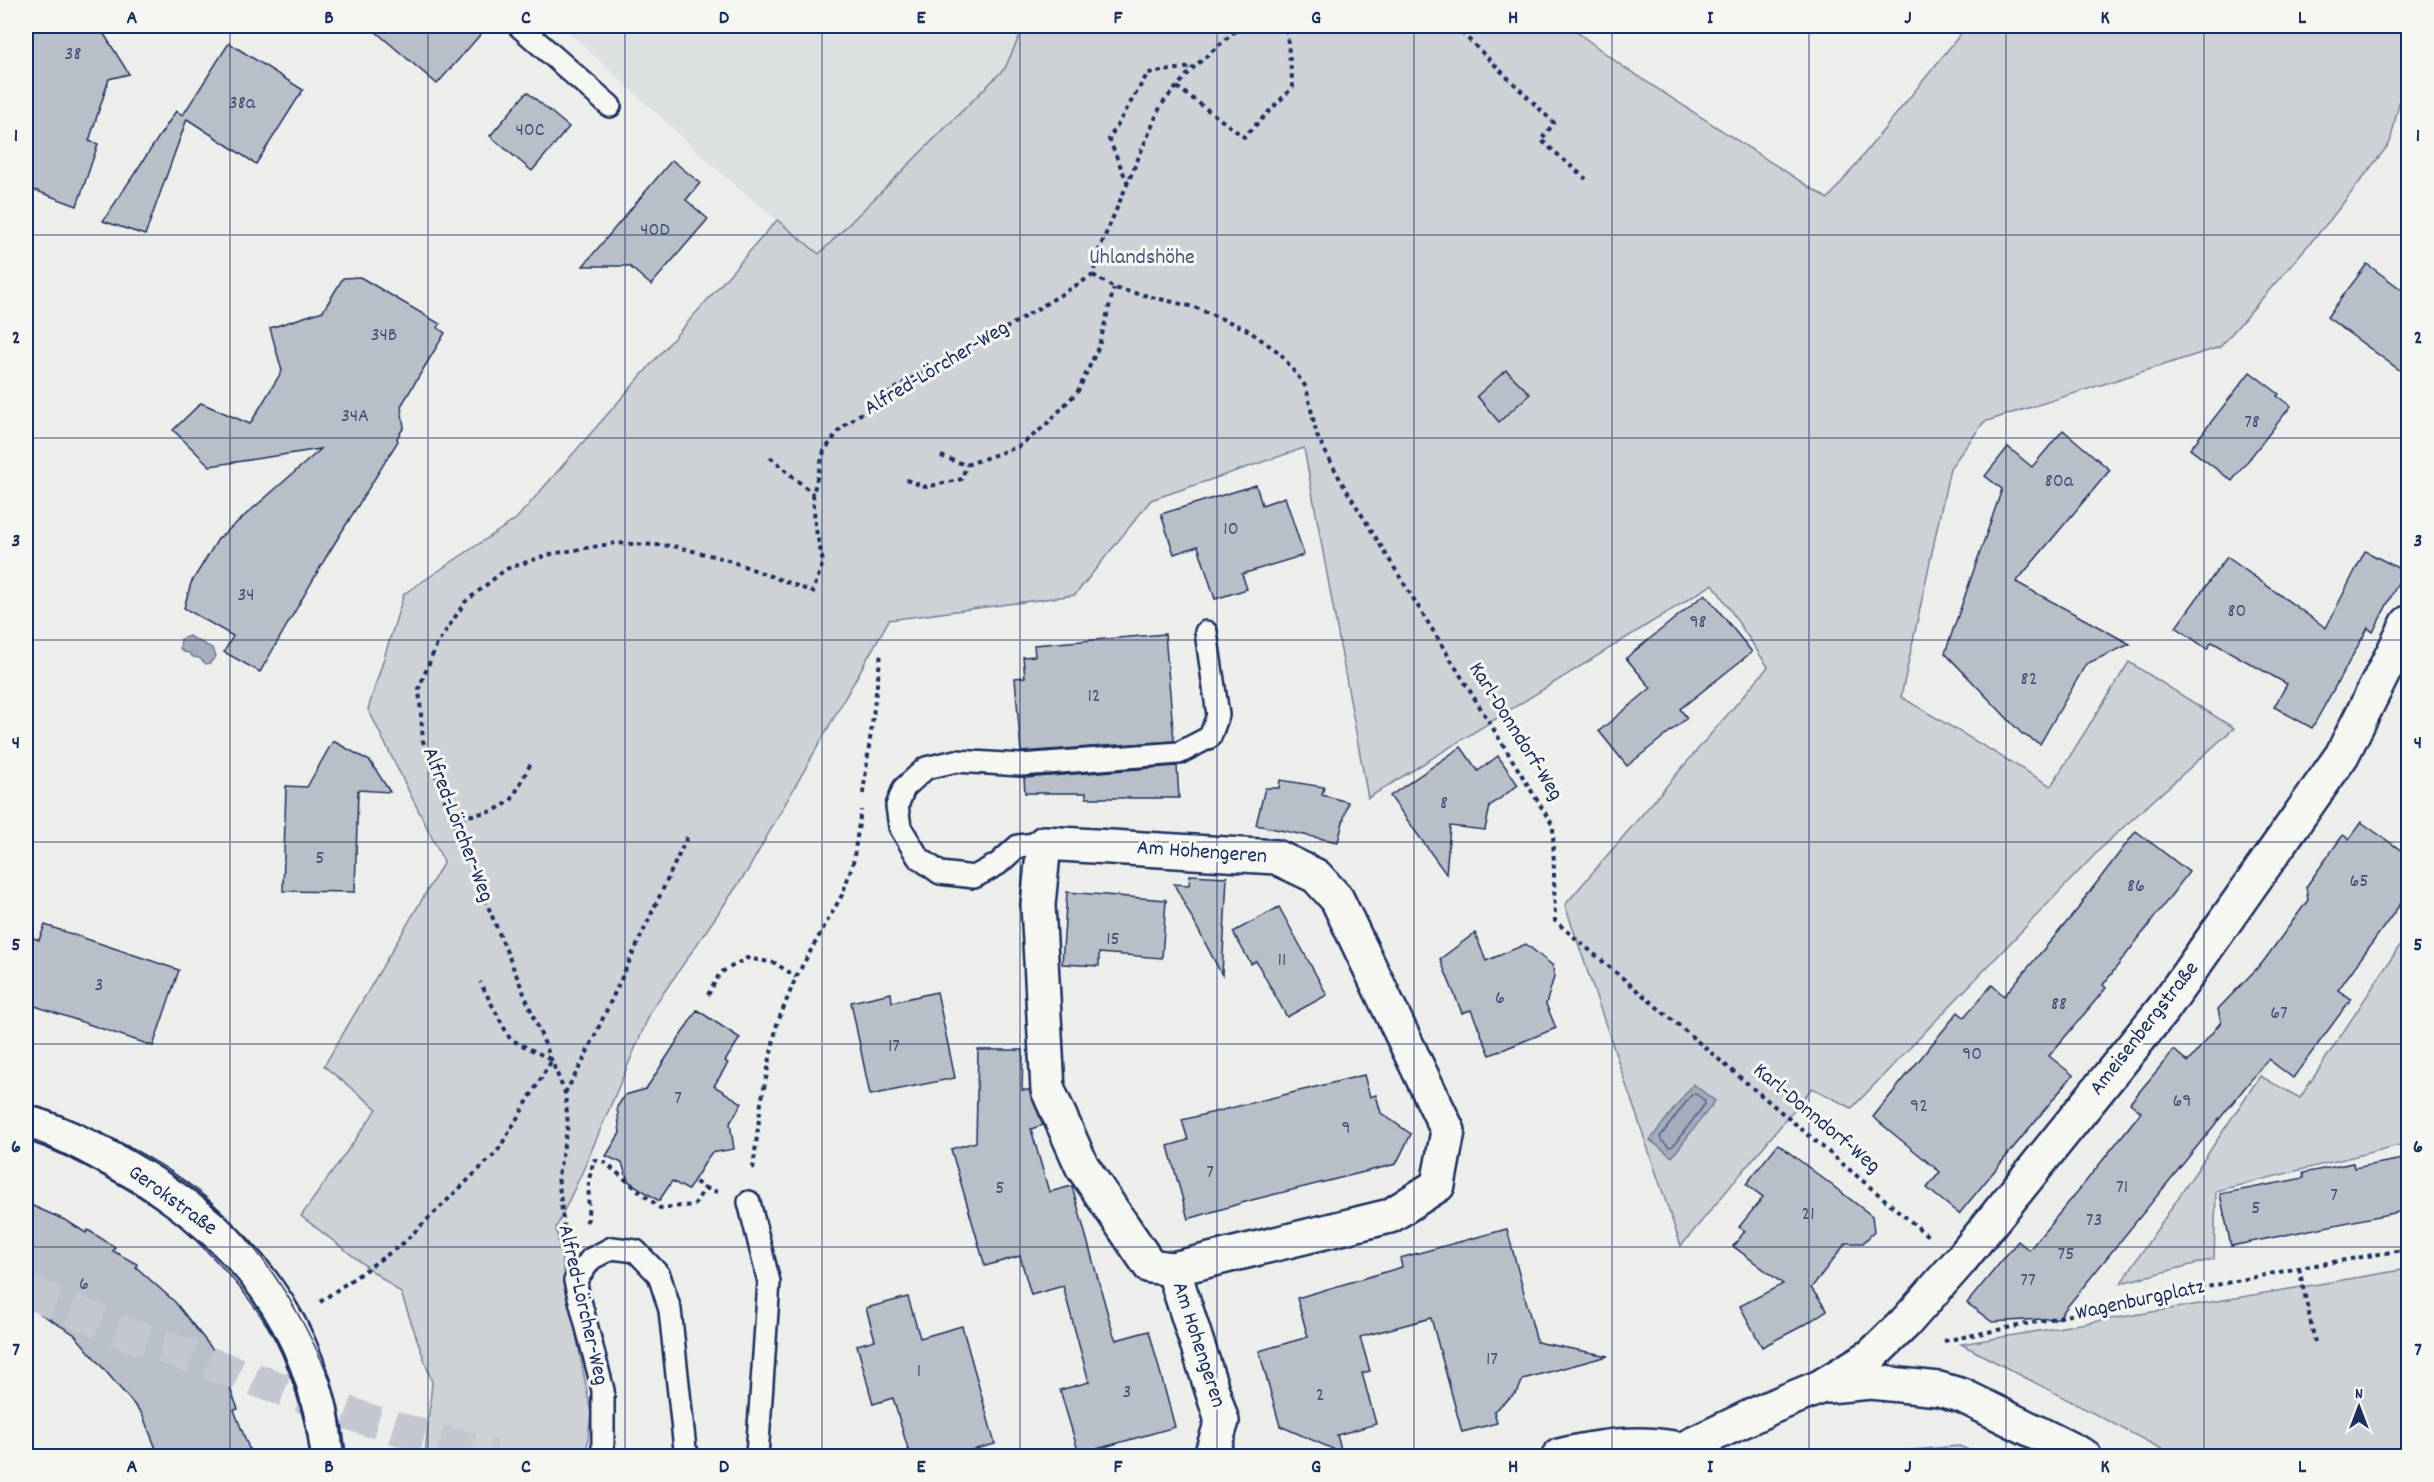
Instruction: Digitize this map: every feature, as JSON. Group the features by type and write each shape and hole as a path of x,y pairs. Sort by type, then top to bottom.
{"street":[{"name":"Ameisenbergstraße","path":"1820,1387 1871,1356 1913,1314 1959,1262 2164,1008 2342,754 2409,623"},
{"name":"Am Hohengeren","path":"1044,843 1276,856 1316,876 1337,899 1448,1131 1438,1185 1390,1216 1173,1269 1150,1266 1082,1166 1048,1090 1038,905 1044,843"},
{"name":"Gerokstraße","path":"26,1122 43,1127 98,1152 153,1183 208,1223 264,1283 289,1321 305,1358 319,1402 328,1456"},
{"name":"Am Hohengeren","path":"1173,1269 1222,1421 1211,1456"},
{"path":"1559,1456 1582,1450 1650,1445 1692,1453 1769,1408 1820,1387 1871,1383 1939,1389 1963,1396 2084,1456"}],"lane":[{"path":"519,26 610,105"},
{"path":"1044,843 1018,846 998,864 974,877 940,873 918,857 900,827 897,806 904,788 926,768 936,765 956,761 1022,765 1179,753 1210,737 1218,715 1206,632"},
{"path":"748,1202 769,1282 756,1456"},
{"path":"575,1281 591,1259 612,1248 636,1251 658,1275 670,1310 685,1449 689,1456"},
{"name":"Alfred-Lörcher-Weg","path":"575,1281 603,1390 603,1456"}],"path":[{"path":"1093,274 1100,250 1161,105 1194,67 1241,26"},
{"path":"1176,87 1244,137 1293,87 1286,26"},
{"path":"1455,26 1554,123 1541,140 1586,179"},
{"path":"1128,184 1109,139 1148,74 1194,67"},
{"name":"Karl-Donndorf-Weg","path":"1093,274 1114,288 1194,307 1246,329 1281,353 1305,387 1317,436 1341,481 1553,826 1555,921 1906,1217"},
{"name":"Alfred-Lörcher-Weg","path":"575,1281 566,1246 558,1176 568,1125 565,1093 452,819 423,741 419,688 437,644 465,602 506,569 551,554 616,543 674,546 725,559 813,592 823,562 815,525 813,494 824,451 841,428 906,382 988,339 1093,274"},
{"path":"941,456 966,465 1020,446 1046,425 1078,391 1098,346 1114,288"},
{"path":"770,457 813,494"},
{"path":"906,480 926,487 962,479 966,465"},
{"path":"748,1202 760,1104 777,1024 796,977 842,895 854,863 881,653"},
{"path":"452,819 493,811 511,801 531,763"},
{"path":"565,1093 583,1060 689,832"},
{"path":"708,995 720,973 747,958 775,963 796,977"},
{"path":"289,1321 300,1317 401,1245 497,1152 552,1060 510,1039 480,982"},
{"path":"588,1219 589,1179 594,1160 604,1162 660,1208 694,1205 705,1188 694,1181"},
{"name":"Wagenburgplatz","path":"1941,1341 2299,1268 2409,1249"},
{"path":"2299,1268 2315,1342"}],"shaded area":[{"path":"562,26 1024,26 1005,68 819,254 734,185"}],"green space":[{"name":"Uhlandshöhe","path":"1024,26 1569,26 1622,66 1828,199 1967,26 2408,26 2408,63 2390,143 2330,220 2220,347 1984,422 1950,468 1901,697 2051,786 2129,662 2234,728 2107,842 1852,1108 1812,1088 1681,1246 1565,905 1768,667 1713,584 1368,798 1304,448 1151,500 1075,595 889,620 748,870 651,1011 556,1228 591,1413 586,1456 425,1456 432,1382 401,1293 301,1216 377,1109 324,1066 444,862 368,709 404,594 516,519 777,220 819,254 1005,68"},
{"path":"2408,933 2408,1143 2216,1191 2214,1259 2121,1283 2260,1076 2300,1098"},
{"path":"2408,1269 2408,1456 2175,1456 1961,1344"},
{"path":"1959,1446 1983,1456 1854,1456 1854,1455"}],"water":[{"path":"189,636 212,648 216,656 210,663 206,664 199,658 183,652 180,648 181,639"},
{"path":"1693,1084 1715,1101 1672,1157 1650,1140"}],"building":[{"path":"26,26 99,26 129,74 109,79 89,141 98,144 77,206 26,187"},
{"path":"369,26 488,26 437,84"},
{"path":"229,43 303,90 256,164 187,119 145,235 103,221 176,111 183,115"},
{"path":"527,92 569,127 532,171 490,136"},
{"path":"672,160 700,183 686,200 708,219 651,285 629,266 583,266"},
{"path":"2367,264 2409,295 2409,377 2327,317"},
{"path":"360,277 440,324 438,328 445,333 401,406 404,427 397,438 398,441 328,554 260,672 224,652 233,636 184,608 191,583 218,539 321,449 210,466 173,430 201,403 250,424 282,371 270,328 323,311 343,278"},
{"path":"1506,370 1530,394 1499,422 1477,396"},
{"path":"2250,372 2291,406 2232,481 2190,449"},
{"path":"2063,430 2110,470 2016,582 2130,644 2086,664 2040,744 2022,734 1945,653 2002,489 1985,476 2008,447 2032,467"},
{"path":"1256,485 1262,505 1285,497 1304,555 1242,574 1247,589 1215,599 1198,546 1174,554 1161,514"},
{"path":"2365,551 2404,571 2373,632 2368,628 2312,728 2274,707 2287,684 2212,642 2207,649 2176,627 2227,557 2326,628"},
{"path":"1705,594 1752,652 1680,709 1687,718 1627,766 1599,731 1651,688 1626,658"},
{"path":"1165,634 1174,741 1021,752 1015,678 1025,677 1023,657 1035,656 1034,645"},
{"path":"333,741 370,761 390,792 358,790 355,892 283,891 286,786 307,787"},
{"path":"1461,747 1478,771 1498,756 1518,785 1490,806 1485,830 1450,826 1446,874 1390,796"},
{"path":"1177,766 1179,798 1086,798 1086,793 1025,793 1024,778"},
{"path":"1280,780 1324,787 1322,795 1348,802 1338,842 1256,825 1265,788 1279,788"},
{"path":"2361,822 2409,856 2409,892 2338,990 2351,999 2293,1078 2268,1059 2058,1318 1992,1322 1967,1303 2018,1241 2029,1250 2083,1185 2141,1112 2130,1103 2174,1050 2188,1062 2221,1022 2218,1009 2263,962 2308,900 2306,887 2343,835 2349,839"},
{"path":"2136,831 2189,872 2103,985 2106,988 2049,1056 2073,1075 1959,1214 1927,1188 1940,1172 1873,1117 1958,1012 1964,1017 1992,985 2004,996 2083,903"},
{"path":"1190,875 1227,877 1222,975 1174,884 1189,885"},
{"path":"1067,892 1166,900 1162,958 1099,953 1099,966 1062,964"},
{"path":"1279,907 1327,995 1287,1017 1256,961 1251,964 1233,932"},
{"path":"45,925 179,970 153,1046 26,1003 26,935 39,940"},
{"path":"1475,933 1486,961 1526,944 1553,966 1554,977 1546,1004 1556,1028 1490,1055 1471,1010 1462,1013 1440,959"},
{"path":"937,992 955,1078 870,1095 851,1002 891,993 892,1002"},
{"path":"697,1010 740,1038 725,1061 728,1063 714,1086 742,1103 730,1123 734,1149 711,1153 688,1190 672,1181 659,1201 628,1181 622,1163 606,1156 620,1133 617,1107 625,1095 646,1089"},
{"path":"978,1050 1023,1050 1022,1090 1029,1090 1043,1125 1031,1129 1049,1192 1072,1186 1113,1333 1116,1340 1149,1331 1175,1427 1079,1454 1060,1390 1089,1382 1063,1286 1031,1295 1020,1256 985,1266 951,1149 976,1142"},
{"path":"1364,1075 1370,1097 1376,1095 1381,1113 1411,1134 1396,1164 1252,1200 1188,1219 1168,1146 1188,1140 1182,1120"},
{"path":"1778,1144 1872,1216 1874,1232 1863,1243 1846,1243 1811,1288 1827,1310 1762,1347 1740,1306 1783,1284 1733,1246 1745,1231 1739,1227 1763,1197 1746,1184"},
{"path":"2409,1158 2409,1210 2231,1246 2220,1194 2304,1178 2303,1173 2353,1163 2354,1168"},
{"path":"26,1203 67,1221 86,1233 88,1230 115,1247 113,1251 137,1264 136,1267 175,1302 217,1355 238,1409 234,1410 252,1456 159,1456 142,1414 74,1334 26,1305"},
{"path":"1507,1229 1537,1342 1608,1356 1523,1379 1518,1391 1494,1411 1497,1423 1462,1432 1431,1318 1360,1337 1370,1371 1362,1373 1376,1424 1337,1435 1342,1453 1280,1426 1259,1351 1308,1337 1297,1298 1402,1267 1400,1258"},
{"path":"908,1297 920,1338 962,1326 995,1444 965,1452 963,1456 910,1456 893,1398 873,1404 857,1345 875,1340 866,1308"}],"tunnel":[{"path":"26,1290 130,1335 368,1420 494,1456"}],"tram line":[{"path":"26,1104 52,1112 106,1135 159,1164 206,1198 237,1228 278,1280 318,1352 337,1402 344,1456"},
{"path":"26,1138 43,1144 121,1184 157,1207 193,1237 227,1273 256,1309 276,1341 300,1407 311,1456"}]}
